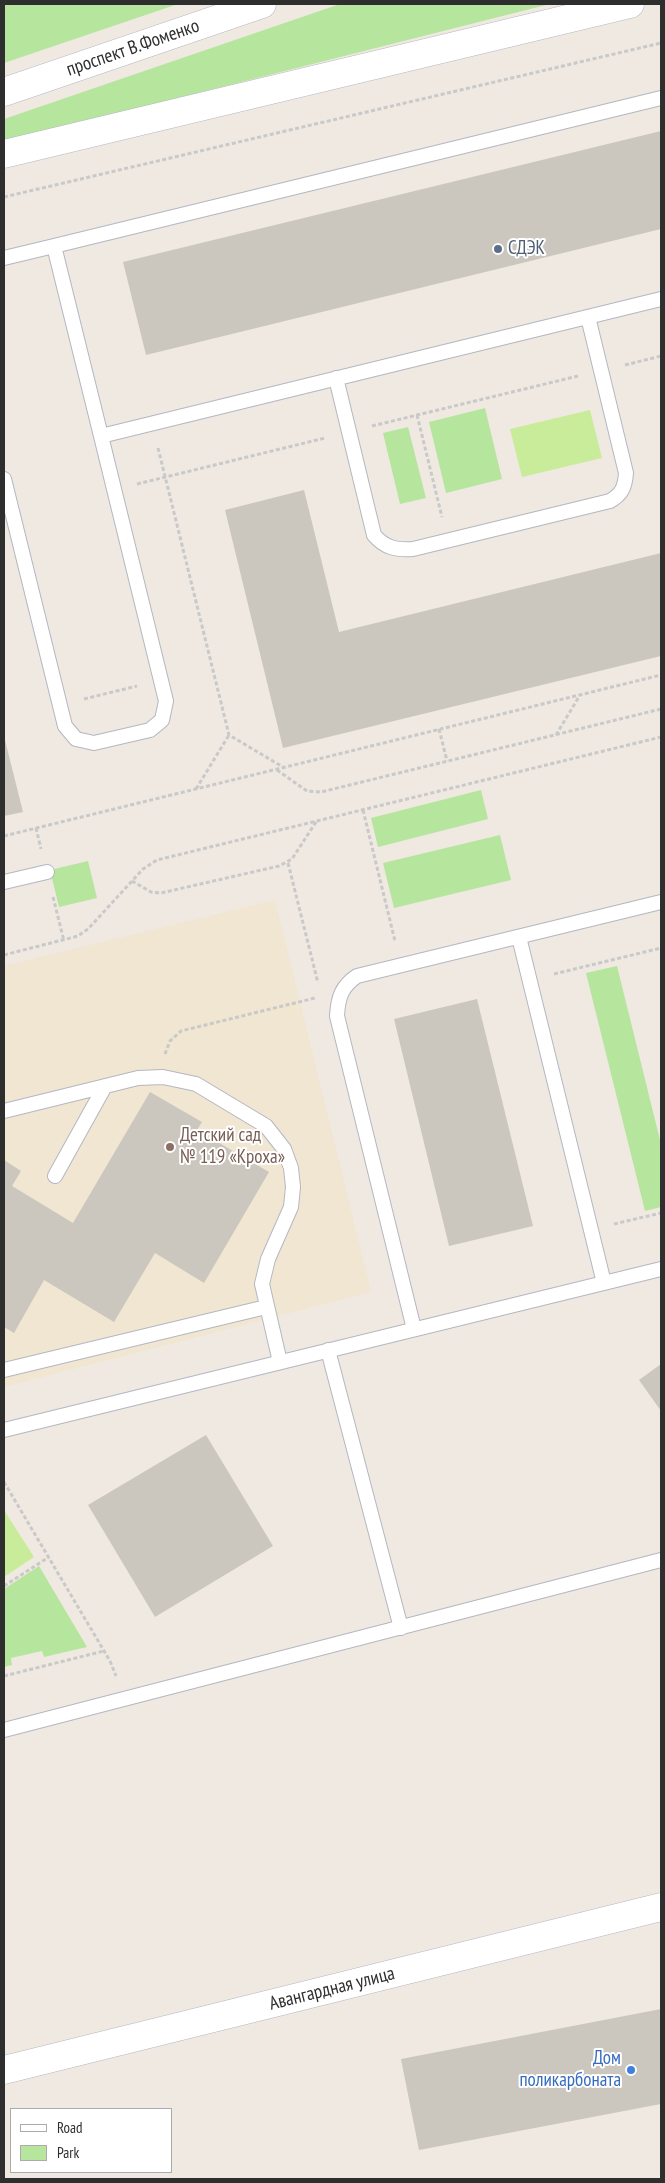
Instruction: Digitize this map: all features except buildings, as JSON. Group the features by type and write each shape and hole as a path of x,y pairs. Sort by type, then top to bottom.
{"street":[{"name":"проспект В.Фоменко","path":"4,92 262,4"},
{"path":"4,154 630,4"},
{"name":"Авангардная улица","path":"4,2070 661,1907"}],"lane":[{"path":"4,258 661,98"},
{"path":"4,478 65,726 70,733 85,743 94,744 150,730 162,720 166,701 54,246"},
{"path":"101,436 661,299"},
{"path":"336,378 374,535 380,542 399,550 610,501 621,492 625,484 626,473 588,317"},
{"path":"4,882 47,872"},
{"path":"414,1329 337,1016 337,1002 342,989 357,976 661,904"},
{"path":"519,937 604,1283"},
{"path":"4,1111 138,1078 163,1077 196,1084 266,1126 284,1149 291,1168 293,1186 291,1207 263,1273 262,1284 280,1362"},
{"path":"54,1176 105,1086"},
{"path":"4,1430 661,1269"},
{"path":"4,1370 266,1307"},
{"path":"328,1350 402,1628"},
{"path":"4,1730 123,1701 661,1560"}],"path":[{"path":"4,197 661,42"},
{"path":"114,489 661,356"},
{"path":"417,415 448,540"},
{"path":"152,423 229,734 283,768"},
{"path":"4,836 661,675"},
{"path":"60,705 161,680"},
{"path":"556,735 580,695"},
{"path":"276,769 299,787 312,793 661,709"},
{"path":"439,730 447,761"},
{"path":"196,789 229,734"},
{"path":"4,955 78,936 88,929 148,865 157,860 661,737"},
{"path":"363,810 401,965"},
{"path":"132,882 151,892 161,893 288,862 316,822"},
{"path":"288,862 319,987"},
{"path":"47,872 64,940"},
{"path":"529,980 661,948"},
{"path":"163,1077 166,1052 170,1041 181,1031 321,997"},
{"path":"591,1230 661,1213"},
{"path":"4,1482 104,1651 113,1668 123,1701"},
{"path":"4,1586 49,1557"},
{"path":"4,1676 104,1651"}],"shaded area":[{"name":"Детский сад № 119 «Кроха»","path":"275,900 371,1292 4,1387 4,966"}],"green space":[{"path":"4,4 178,4 4,63"},
{"path":"340,4 550,4 4,142 4,119"},
{"path":"485,408 502,479 446,493 429,422"},
{"path":"590,410 602,458 522,477 510,429"},
{"path":"408,427 426,498 400,504 383,433"},
{"path":"481,790 488,819 378,847 371,818"},
{"path":"500,835 511,880 394,908 383,863"},
{"path":"88,861 97,898 59,907 50,870"},
{"path":"617,966 661,1144 661,1207 645,1211 586,973"},
{"path":"4,1510 34,1557 4,1577"},
{"path":"39,1566 87,1647 44,1657 42,1651 11,1658 12,1665 4,1667 4,1589"}],"place":[{"name":"СДЭК","path":"498,249"},
{"name":"Детский сад № 119 «Кроха»","path":"170,1147"},
{"name":"Дом поликарбоната","path":"631,2070"}]}
